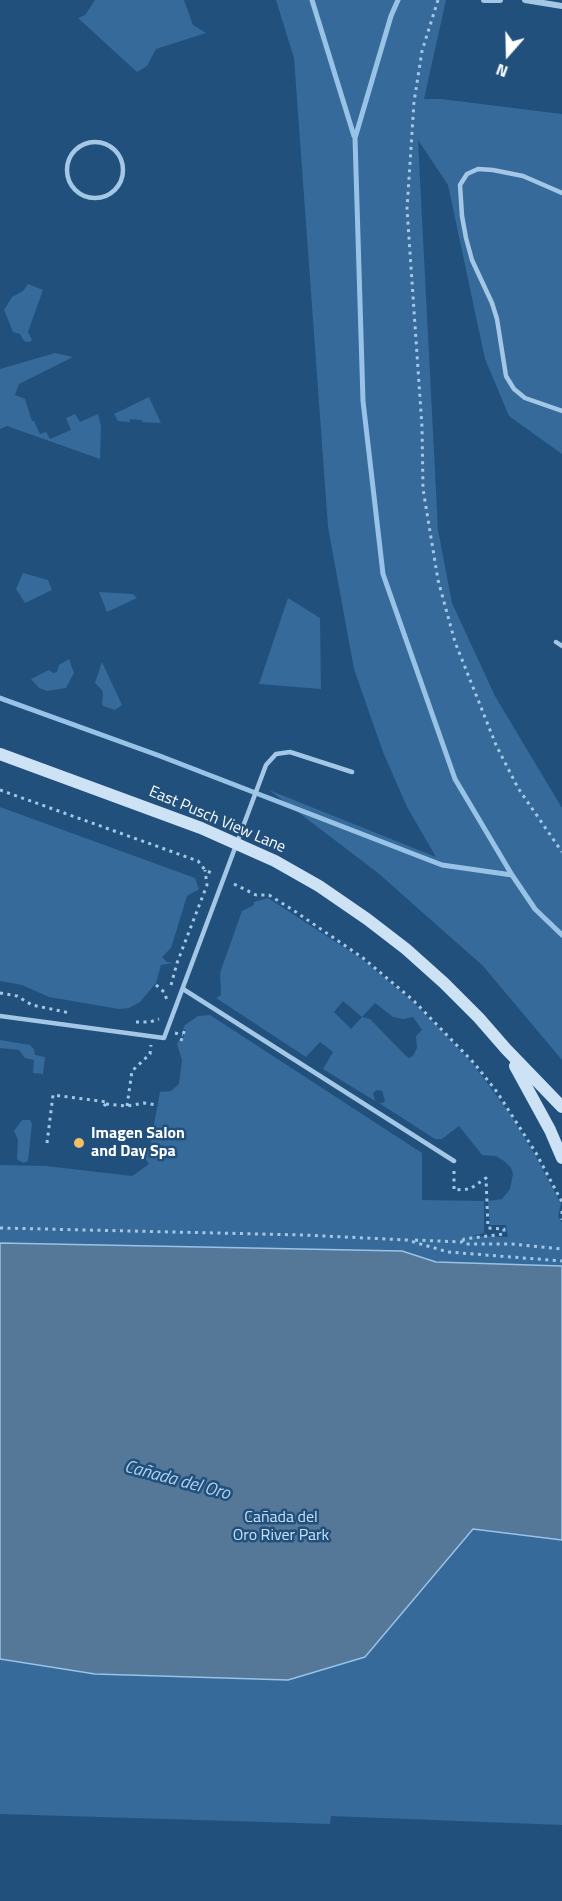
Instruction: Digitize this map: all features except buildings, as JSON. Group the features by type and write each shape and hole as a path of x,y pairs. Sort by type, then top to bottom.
{"main road":[{"name":"East Pusch View Lane","path":"0,754 201,828 275,861 319,886 406,949 444,983 562,1107"},
{"name":"East Pusch View Lane","path":"506,1049 529,1088 562,1158"}],"street":[{"path":"484,0 500,0"},
{"path":"525,0 562,6"}],"lane":[{"path":"99,142 114,149 119,155 122,162 122,177 114,190 108,194 92,197 85,195 72,185 68,162 84,144 99,142"},
{"path":"562,193 523,176 493,170 478,169 467,174 460,185 466,238 472,260 497,319 506,376 514,389 525,398 562,411"},
{"path":"556,642 562,646"},
{"path":"0,1016 164,1038 261,774 276,754 290,752 352,772"},
{"path":"183,989 454,1161"}],"path":[{"path":"438,0 422,51 414,102 407,209 422,427 423,489 438,580 455,642 496,745 509,771 562,852"},
{"path":"0,790 198,861 205,870 256,895 269,895 354,951 413,1000 467,1055 497,1092 532,1145 562,1202"},
{"path":"167,1005 177,963 207,885 205,870"},
{"path":"156,985 164,992 167,999"},
{"path":"0,993 17,996 32,1005 80,1014"},
{"path":"126,1020 158,1020 164,1012"},
{"path":"127,1106 132,1071 150,1054 153,1021"},
{"path":"181,1041 185,1029"},
{"path":"167,1030 183,1035"},
{"path":"47,1143 53,1095 107,1102 106,1104 157,1105"},
{"path":"102,1109 106,1104"},
{"path":"454,1161 454,1190 470,1189 486,1178 488,1228 504,1229 504,1234 464,1239 462,1242"},
{"path":"562,1211 562,1220"},
{"path":"0,1228 303,1235 462,1242 464,1244 512,1244 562,1249"},
{"path":"407,1240 448,1252 562,1261"}],"green space":[{"path":"95,0 184,0 193,25 206,33 156,49 147,66 137,72 78,18 85,15"},
{"path":"276,0 446,0 424,99 441,99 562,114 562,454 509,416 485,359 448,185 418,140 438,530 452,603 495,696 562,808 562,1060 483,966 378,873 269,790 436,857 407,807 383,752 354,669 328,527 294,58"},
{"path":"28,284 43,290 28,332 32,340 29,342 24,341 20,334 13,332 4,310 12,297 23,291"},
{"path":"55,353 73,357 19,384 15,395 25,399 32,421 40,434 46,432 50,439 71,430 66,418 75,414 80,422 98,414 101,426 100,459 7,426 0,429 0,369"},
{"path":"149,397 161,423 130,419 130,422 118,421 114,414"},
{"path":"23,573 48,580 52,590 25,603 16,589"},
{"path":"99,592 133,594 137,598 107,612"},
{"path":"288,598 320,618 321,689 259,684"},
{"path":"69,659 74,673 66,688 47,691 39,688 31,679 49,670 53,673 57,672 59,665"},
{"path":"102,662 122,705 115,710 103,706 102,690 95,683"},
{"path":"0,807 195,878 199,889 187,896 171,948 162,957 167,962 174,963 161,965 156,983 140,1002 129,1008 119,1009 49,997 22,985 0,981"},
{"name":"Cañada del Oro River Park","path":"268,898 362,959 412,1001 473,1064 510,1114 561,1204 558,1216 562,1223 562,1825 331,1816 330,1824 0,1814 0,1165 46,1166 132,1176 149,1164 140,1152 149,1151 160,1092 171,1091 179,1084 182,1060 177,1044 179,1040 182,1041 186,1030 183,1029 198,1016 210,1015 422,1153 422,1200 484,1201 484,1233 472,1236 508,1237 506,1225 490,1225 488,1201 502,1199 510,1189 513,1174 504,1161 496,1156 482,1155 459,1126 442,1139 435,1139 379,1103 385,1100 382,1091 377,1090 373,1093 375,1101 323,1069 333,1052 320,1042 306,1057 216,998 221,995 220,973 242,911 254,905 254,902","holes":["343,1001 362,1017 351,1029 334,1012","375,1003 393,1017 403,1019 413,1017 422,1030 416,1036 417,1048 413,1056 409,1058 405,1055 370,1019 362,1017"]},
{"path":"0,1040 30,1045 35,1055 45,1057 43,1074 33,1073 34,1060 25,1058 19,1050 0,1048"},
{"path":"22,1120 30,1120 32,1124 28,1161 23,1163 17,1159 18,1140 14,1131"}],"water":[{"name":"Cañada del Oro River Park","path":"0,1243 402,1251 436,1262 562,1266 562,1540 473,1529 365,1657 288,1680 95,1674 0,1659"}],"waterway":[{"path":"312,0 354,136"},
{"path":"398,0 391,16 355,138 363,401 383,574 455,779 535,909 562,935"},
{"path":"0,698 160,756 442,865 512,875"}],"place":[{"name":"Imagen Salon and Day Spa","path":"79,1143"}],"water label":[{"name":"Cañada del Oro","path":"177,1481"}]}
